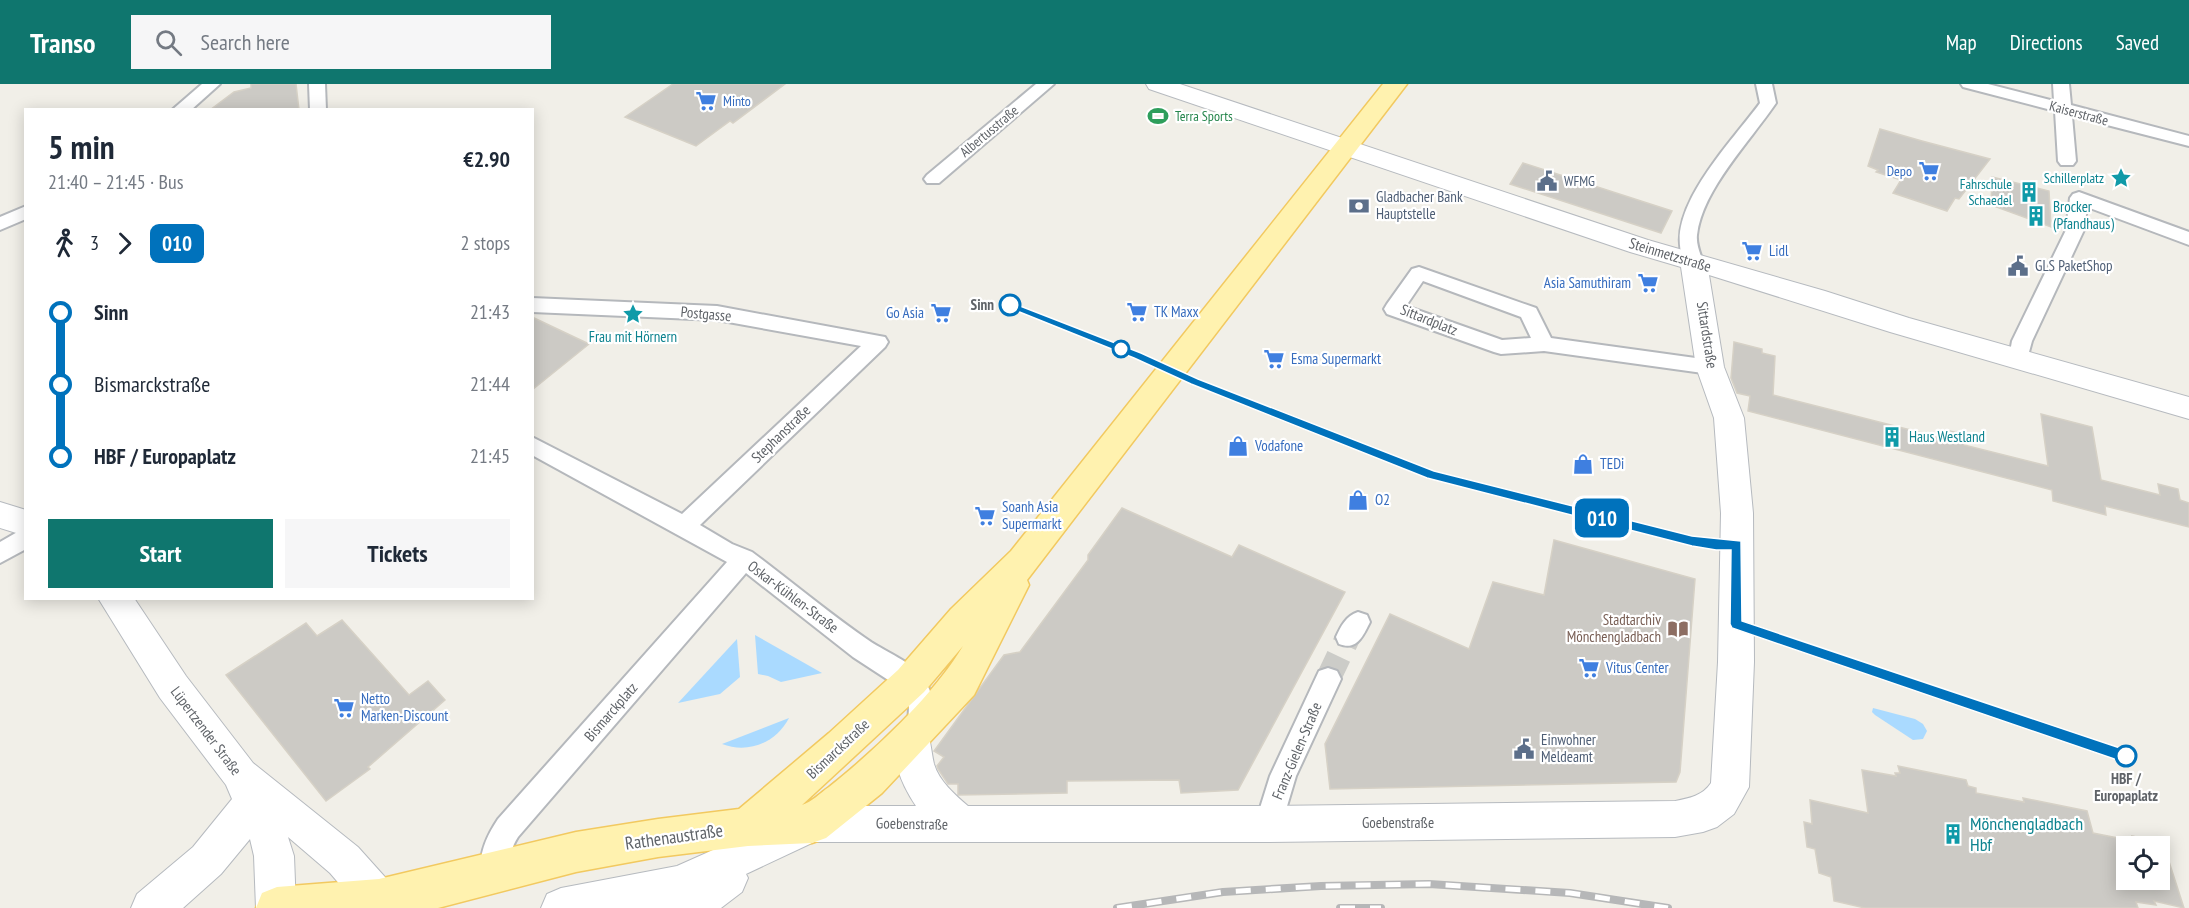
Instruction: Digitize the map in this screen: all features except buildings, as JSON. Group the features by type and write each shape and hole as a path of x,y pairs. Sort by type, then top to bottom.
{"main road":[{"name":"Bismarckstraße","path":"748,827 843,746 910,681 964,620 1023,561 1395,84"},
{"name":"Bismarckstraße","path":"812,824 868,780 916,733 961,682 976,658 1023,561"},
{"name":"Rathenaustraße","path":"276,908 379,900 609,846 683,834 748,827 812,824"}],"street":[{"path":"182,108 212,84"},
{"path":"317,84 318,108"},
{"name":"Albertusstraße","path":"933,179 1046,84"},
{"name":"Steinmetzstraße","path":"1157,84 1572,225 1815,297 1905,327 2189,408"},
{"name":"Sittardstraße","path":"1737,544 1729,418 1710,367 1688,232 1695,209 1706,190 1768,103 1764,84"},
{"name":"Kaiserstraße","path":"1969,84 2189,141"},
{"path":"2061,84 2067,161"},
{"path":"2019,358 2022,342 2075,230 2079,198 2189,239"},
{"path":"0,224 24,213"},
{"name":"Sittardplatz","path":"1544,344 1529,313 1419,273 1394,309 1501,347 1544,344 1710,367"},
{"name":"Postgasse","path":"534,305 717,313 878,342"},
{"name":"Stephanstraße","path":"684,526 878,342"},
{"name":"Oskar-Kühlen-Straße","path":"534,446 744,559 862,649 910,681"},
{"path":"0,515 24,522"},
{"path":"0,554 24,537"},
{"name":"Goebenstraße","path":"812,824 1596,821 1675,819 1703,814 1721,801 1730,787 1736,662 1737,544"},
{"name":"Bismarckplatz","path":"494,872 500,840 508,828 744,559"},
{"name":"Lüpertzender Straße","path":"116,600 173,687 246,788 271,843 274,856 276,908"},
{"name":"Franz-Gielen-Straße","path":"1269,824 1283,776 1328,679"},
{"path":"910,681 918,693 922,708 916,733 914,764 923,786 937,805 963,825"},
{"path":"151,908 212,858 227,841 246,788 344,860 379,900"},
{"path":"561,908 674,900 708,891 812,824"},
{"path":"674,900 748,827"}],"water":[{"path":"755,635 822,673 781,682 758,674"},
{"path":"737,639 740,677 720,694 678,703"},
{"path":"1873,708 1915,719 1923,724 1927,731 1923,739 1913,740 1875,715 1872,712"},
{"path":"789,718 777,734 760,744 742,748 722,744"}],"tunnel":[{"path":"1328,679 1348,637"}],"railway":[{"path":"1117,908 1223,892 1321,886 1429,884 1570,893 1668,908"},
{"path":"1340,908 1381,908"}],"bus line":[{"name":"010","path":"1010,305 1137,355 1194,381 1431,474 1692,541 1716,545 1737,544 1736,624 2126,756"}],"place":[{"name":"Minto","path":"706,101"},
{"name":"Terra Sports","path":"1158,116"},
{"name":"Depo","path":"1929,171"},
{"name":"Schillerplatz","path":"2121,178"},
{"name":"WFMG","path":"1547,181"},
{"name":"Fahrschule Schaedel","path":"2029,192"},
{"name":"Gladbacher Bank Hauptstelle","path":"1359,206"},
{"name":"Brocker (Pfandhaus)","path":"2036,216"},
{"name":"Lidl","path":"1752,251"},
{"name":"GLS PaketShop","path":"2018,266"},
{"name":"Asia Samuthiram","path":"1648,283"},
{"name":"Sinn","path":"1010,305"},
{"name":"TK Maxx","path":"1137,312"},
{"name":"Go Asia","path":"941,313"},
{"name":"Frau mit Hörnern","path":"633,314"},
{"name":"Esma Supermarkt","path":"1274,359"},
{"name":"Haus Westland","path":"1892,437"},
{"name":"Vodafone","path":"1238,446"},
{"name":"TEDi","path":"1583,464"},
{"name":"O2","path":"1358,500"},
{"name":"Soanh Asia Supermarkt","path":"985,516"},
{"name":"Stadtarchiv Mönchengladbach","path":"1678,629"},
{"name":"Vitus Center","path":"1589,668"},
{"name":"Netto Marken-Discount","path":"344,708"},
{"name":"Einwohner Meldeamt","path":"1524,749"},
{"name":"HBF / Europaplatz","path":"2126,756"},
{"name":"Mönchengladbach Hbf","path":"1953,834"}]}
